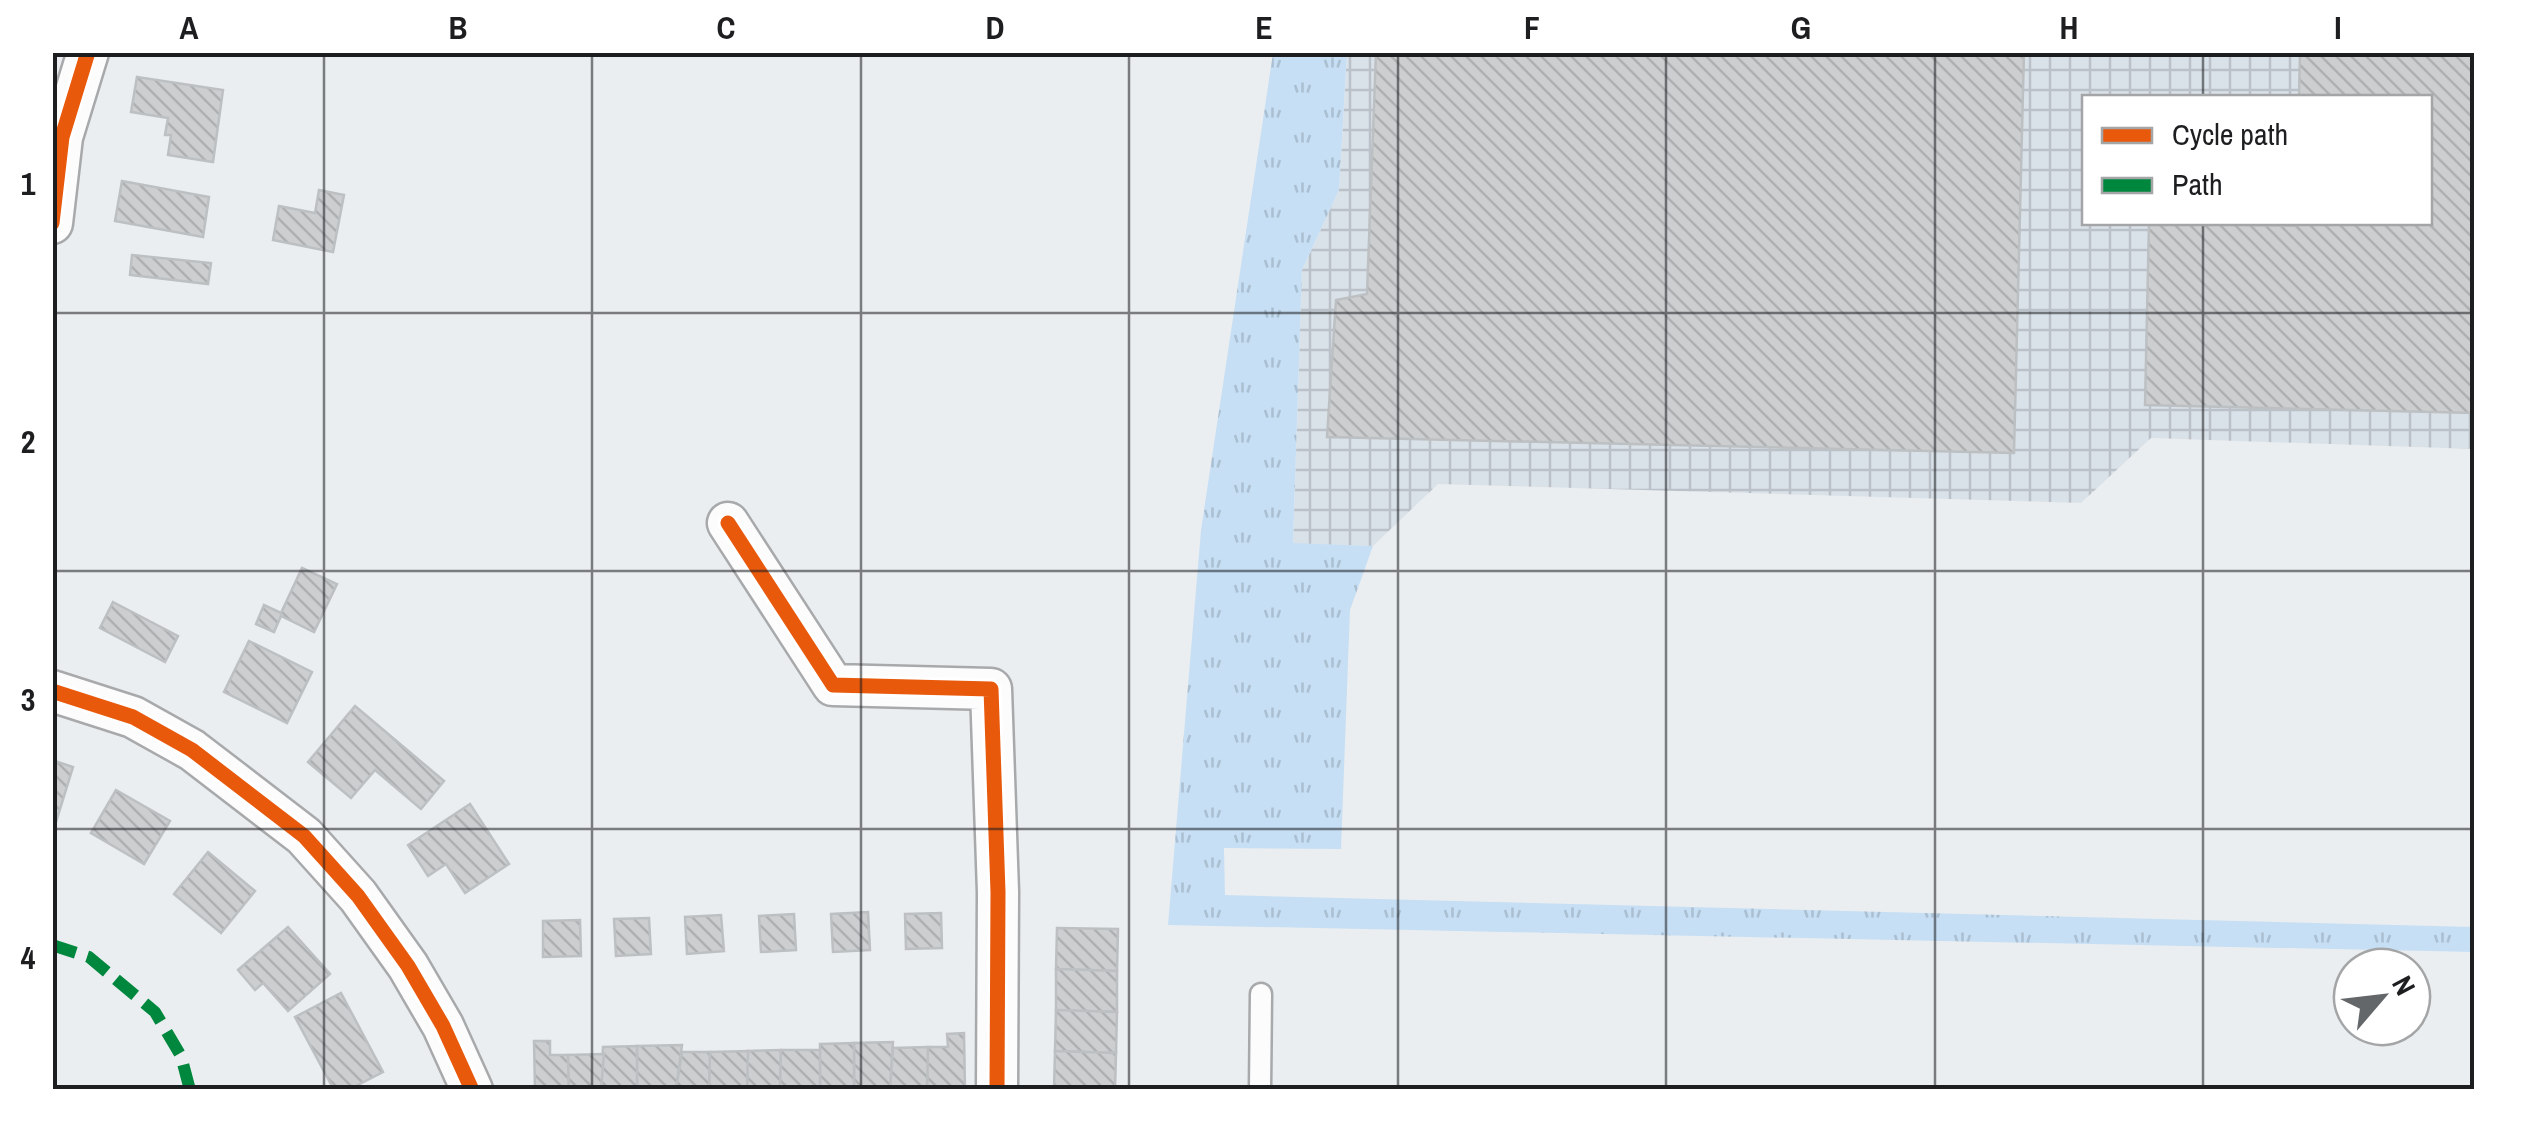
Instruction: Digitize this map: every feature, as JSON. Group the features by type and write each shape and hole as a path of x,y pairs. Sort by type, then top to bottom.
{"street":[{"path":"52,223 58,136 88,52"},
{"path":"728,523 833,685 991,689 998,892 997,1090"},
{"path":"52,691 133,717 192,750 304,836 358,896 408,966 443,1026 472,1090"}],"lane":[{"path":"1260,1090 1261,994"}],"shaded area":[{"path":"1347,53 2474,53 2474,449 2151,438 2081,503 1438,484 1373,546 1293,544 1302,270 1339,190"}],"green space":[{"path":"1347,52 1339,190 1302,270 1293,543 1373,546 1350,610 1341,849 1224,848 1225,895 2474,927 2474,952 2432,951 2432,947 2332,949 1168,925 1201,530 1273,53"}],"building":[{"path":"1376,52 2024,52 2014,453 1327,437 1336,300 1367,294"},
{"path":"2300,52 2474,52 2474,413 2145,405 2149,225 2432,225 2432,95 2299,95"},
{"path":"137,77 223,90 213,162 168,155 168,118 131,112"},
{"path":"122,181 209,197 203,237 115,221"},
{"path":"319,190 344,195 333,252 273,240 279,206 315,213"},
{"path":"132,255 211,263 208,284 130,275"},
{"path":"302,568 337,584 314,632 281,616 274,632 256,624 264,605 281,613"},
{"path":"113,602 178,636 165,662 100,628"},
{"path":"249,641 312,672 287,723 224,692"},
{"path":"355,706 444,781 421,809 375,770 351,798 308,762"},
{"path":"52,760 73,767 56,822 52,821"},
{"path":"116,790 170,821 144,864 91,833"},
{"path":"470,804 509,864 465,893 446,864 428,876 408,845"},
{"path":"208,852 255,891 221,933 174,894"},
{"path":"868,912 870,950 833,952 831,914"},
{"path":"941,913 942,948 906,949 905,914"},
{"path":"794,914 796,950 761,952 759,916"},
{"path":"721,915 724,951 687,954 685,917"},
{"path":"649,918 651,954 616,956 614,919"},
{"path":"580,920 581,956 543,957 543,921"},
{"path":"288,927 330,974 288,1011 263,983 255,990 238,970"},
{"path":"1057,928 1118,929 1117,971 1056,969"},
{"path":"1056,969 1117,971 1117,1012 1056,1010"},
{"path":"341,993 383,1072 348,1090 334,1090 295,1017"},
{"path":"1056,1010 1117,1012 1116,1053 1055,1051"},
{"path":"964,1033 965,1090 927,1090 928,1047 948,1047 947,1034"},
{"path":"534,1041 550,1041 550,1055 568,1055 569,1090 535,1090"},
{"path":"893,1042 890,1090 854,1090 854,1043"},
{"path":"854,1043 854,1090 820,1090 820,1044"},
{"path":"682,1045 676,1090 637,1090 637,1046"},
{"path":"637,1046 637,1090 601,1090 603,1047"},
{"path":"928,1047 927,1090 890,1090 893,1048"},
{"path":"781,1050 780,1090 747,1090 748,1051"},
{"path":"781,1050 820,1050 820,1090 780,1090"},
{"path":"748,1051 747,1090 709,1090 710,1052"},
{"path":"1055,1051 1116,1053 1115,1090 1054,1090"},
{"path":"682,1052 710,1052 709,1090 676,1090"},
{"path":"604,1054 601,1090 569,1090 568,1055"}],"marked path":[{"path":"52,945 89,957 155,1012 181,1056 190,1090"}],"cycle path":[{"path":"52,223 62,137 88,52"},
{"path":"728,523 833,685 991,689 998,892 997,1090"},
{"path":"52,691 133,717 192,750 304,836 358,896 408,966 443,1026 472,1090"}]}
